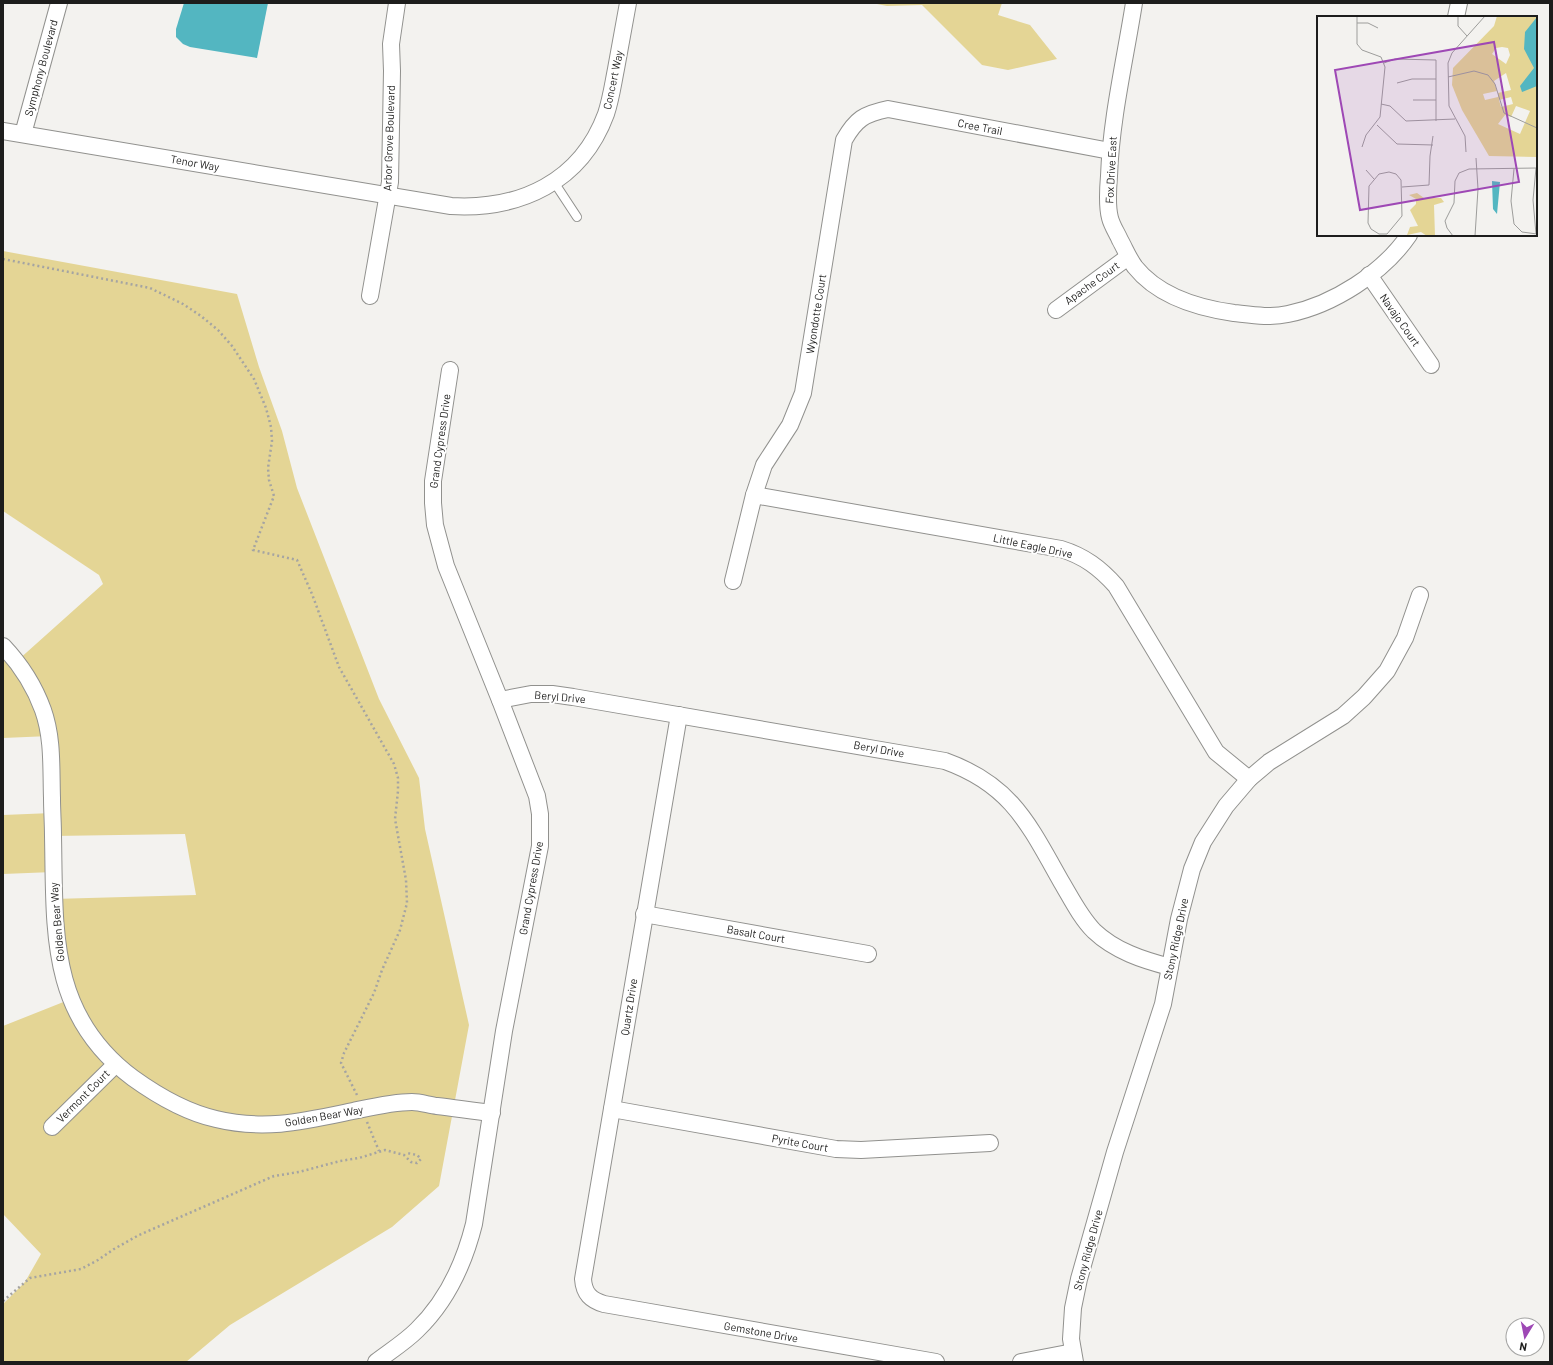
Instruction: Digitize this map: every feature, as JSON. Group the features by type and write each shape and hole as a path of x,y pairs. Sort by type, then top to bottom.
{"street":[{"name":"Symphony Boulevard","path":"23,134 59,3"},
{"name":"Arbor Grove Boulevard","path":"370,296 391,164 391,44 397,3"},
{"name":"Concert Way","path":"387,195 451,206 472,207 502,204 526,196 554,182 569,171 583,155 597,134 606,114 611,98 628,3"},
{"name":"Fox Drive East","path":"1134,3 1110,151 1108,190 1110,218 1128,257 1146,278 1173,297 1189,304 1214,310 1259,316 1287,315 1312,308 1332,298 1369,275 1389,260 1408,236"},
{"path":"1456,16 1459,3"},
{"name":"Cree Trail","path":"853,125 863,117 876,112 888,110 1110,151"},
{"name":"Wyondotte Court","path":"732,581 754,495 764,465 790,426 803,393 844,140 853,125"},
{"name":"Tenor Way","path":"3,130 387,195"},
{"name":"Apache Court","path":"1056,310 1128,257"},
{"name":"Navajo Court","path":"1369,275 1431,365"},
{"name":"Grand Cypress Drive","path":"376,1362 416,1330 435,1310 449,1290 460,1268 469,1244 474,1224 504,1031 540,846 540,814 537,796 446,566 435,525 432,503 433,481 450,370"},
{"name":"Little Eagle Drive","path":"754,495 1061,549 1090,562 1105,573 1116,586 1216,752 1249,778"},
{"name":"Stony Ridge Drive","path":"1074,1357 1071,1339 1073,1308 1079,1279 1115,1152 1163,1004 1179,919 1192,869 1203,842 1226,806 1249,778 1269,762 1343,716 1364,697 1386,671 1404,638 1420,595"},
{"name":"Golden Bear Way","path":"3,646 17,661 30,680 43,711 50,736 54,899 57,944 62,970 71,999 81,1020 115,1065 172,1104 215,1119 244,1124 271,1125 297,1123 363,1109 412,1102 492,1113"},
{"name":"Beryl Drive","path":"500,700 531,694 552,694 945,761 962,767 981,777 1000,791 1016,807 1030,826 1079,912 1094,931 1112,944 1133,956 1170,967"},
{"name":"Quartz Drive","path":"589,1297 585,1290 583,1279 679,715"},
{"name":"Basalt Court","path":"644,914 868,954"},
{"name":"Vermont Court","path":"52,1127 115,1065"},
{"name":"Pyrite Court","path":"612,1110 836,1149 861,1150 990,1143"},
{"name":"Gemstone Drive","path":"589,1297 604,1304 936,1362"},
{"path":"1021,1362 1074,1357"}],"lane":[{"path":"554,182 577,217"}],"path":[{"path":"3,259 150,288 183,304 218,330 232,346 254,379 266,408 271,427 272,441 268,468 269,480 274,496 253,550 297,560 339,667 394,764 398,778 395,818 406,880 406,910 400,930 382,970 374,993 344,1053 341,1063 363,1109 379,1151"},
{"path":"3,1300 30,1278 81,1269 139,1235 274,1176 299,1172 340,1161 359,1158 385,1150 404,1155 411,1162 417,1163 421,1158 417,1155 407,1153"}],"shaded area":[{"path":"872,3 1002,3 998,15 1030,25 1057,59 1008,70 982,65 922,5 887,6"},
{"path":"3,251 237,294 259,367 282,431 297,488 379,699 419,778 425,829 469,1025 439,1186 392,1227 230,1325 186,1362 3,1362 3,1304 25,1282 41,1254 3,1214 3,1026 71,999 53,899 196,895 185,834 53,836 53,872 3,874 3,815 52,813 50,736 3,738 3,646 17,661 103,584 99,575 3,511"}],"water":[{"path":"184,3 268,3 257,58 190,47 183,44 176,37 176,29"}]}
